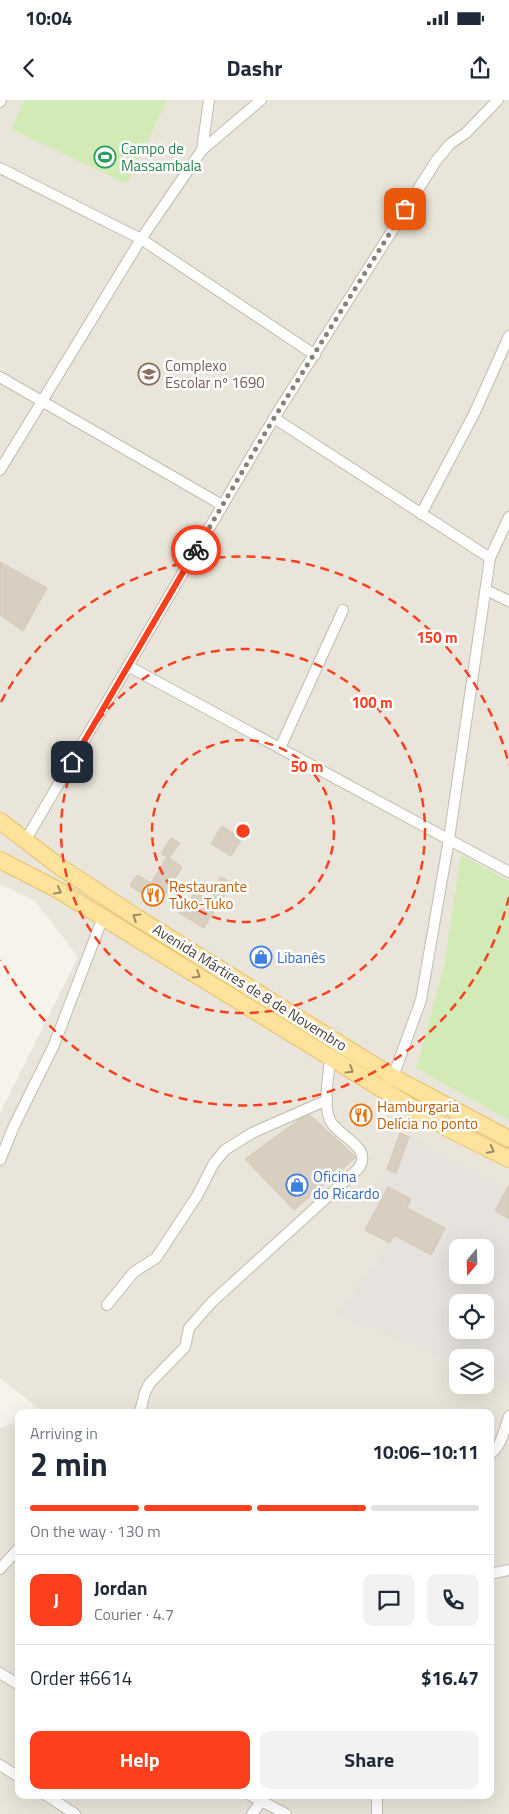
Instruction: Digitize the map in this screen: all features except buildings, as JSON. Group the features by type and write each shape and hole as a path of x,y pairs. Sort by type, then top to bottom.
{"main road":[{"name":"Avenida Mártires de 8 de Novembro","path":"0,821 60,867 121,907 393,1077 509,1138"},
{"name":"Avenida Mártires de 8 de Novembro","path":"0,860 60,891 330,1058 449,1128 509,1159"}],"street":[{"path":"202,150 209,100"},
{"path":"0,470 141,239 202,150 261,100"},
{"path":"26,842 274,418 436,161 450,144 466,133 498,100"},
{"path":"0,168 141,239 315,355"},
{"path":"422,514 474,414 509,336"},
{"path":"0,376 222,505"},
{"path":"274,418 490,558"},
{"path":"393,1077 421,1000 449,839 490,558 509,517"},
{"path":"486,590 509,601"},
{"path":"280,748 343,610"},
{"path":"128,666 509,872"},
{"path":"0,1160 14,1126 54,1044 103,917"},
{"path":"141,1409 145,1392 150,1383 185,1346 189,1328 212,1302 358,1169 363,1162 363,1154 330,1122 327,1113 330,1058"},
{"path":"107,1305 134,1272 156,1258 198,1196 214,1162 225,1150 252,1133 327,1100"},
{"path":"494,1452 498,1446 509,1416"},
{"path":"0,1569 15,1552"},
{"path":"494,1573 509,1570"},
{"path":"0,1673 15,1682"},
{"path":"0,1765 15,1774"},
{"path":"52,1799 75,1814"},
{"path":"252,1814 264,1799 286,1814"},
{"path":"377,1799 377,1814"}],"shaded area":[{"path":"0,100 509,100 509,1814 0,1814 0,1428 15,1422 15,1799 494,1799 494,1409 39,1409 0,1378 0,1113 78,957 35,901 0,884"},
{"path":"400,1133 509,1188 509,1386 494,1380 494,1349 449,1349 449,1361 337,1313 390,1243 365,1230"}],"green space":[{"name":"Campo de Massambala","path":"25,100 167,100 127,184 11,129"},
{"path":"461,855 509,881 509,1120 416,1068 444,967"}],"way so far":[{"path":"196,550 274,418 405,209"}],"place":[{"name":"Campo de Massambala","path":"105,157"},
{"name":"Complexo Escolar nº 1690","path":"149,374"},
{"name":"Restaurante Tuko-Tuko","path":"153,895"},
{"name":"Libanês","path":"261,957"},
{"name":"Hamburgaria Delícia no ponto","path":"361,1115"},
{"name":"Oficina do Ricardo","path":"297,1185"}],"route":[{"path":"72,762 196,550"}]}
